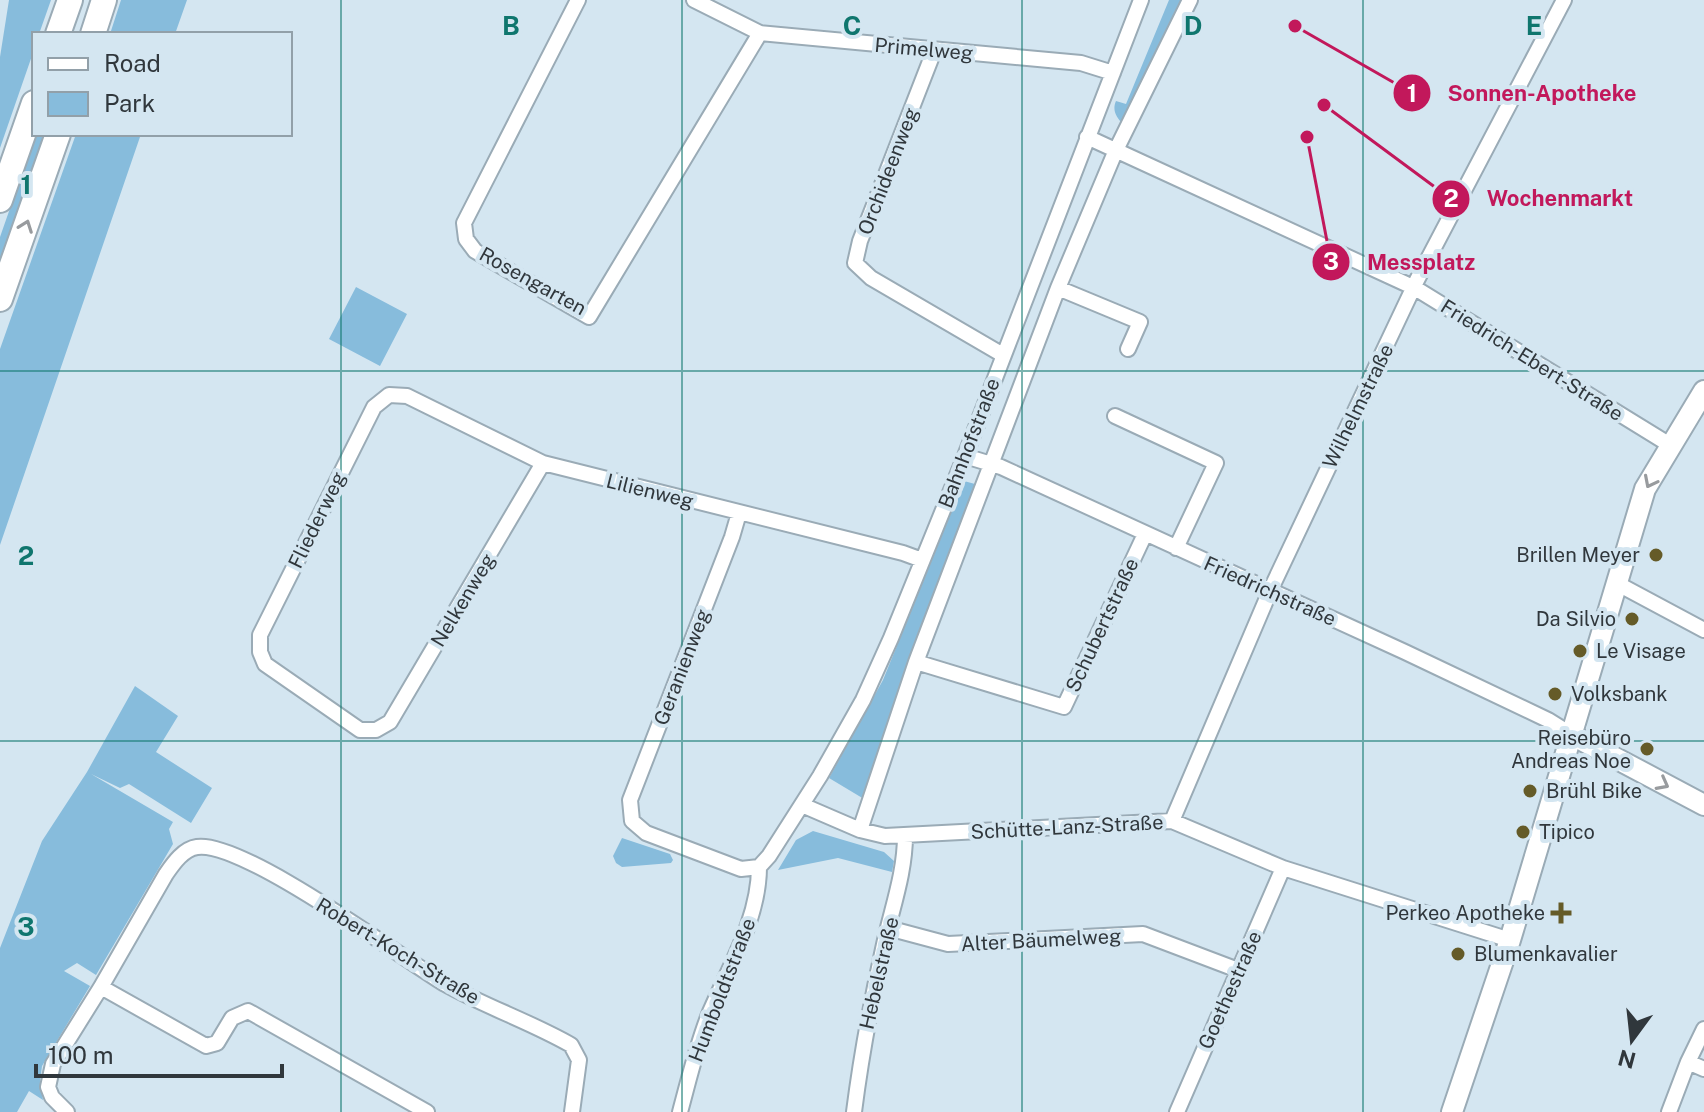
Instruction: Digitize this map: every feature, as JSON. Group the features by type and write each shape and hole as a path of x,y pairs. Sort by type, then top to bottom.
{"highway":[{"path":"59,32 70,0"},
{"path":"94,32 104,0"},
{"path":"0,200 32,109"},
{"path":"0,299 57,136"}],"main road":[{"path":"1452,1112 1510,940 1645,489 1704,391"},
{"path":"1572,735 1704,805"}],"street":[{"name":"Rosengarten","path":"578,0 464,223 466,239 475,251 589,317 760,33"},
{"name":"Primelweg","path":"694,0 760,33 1081,63 1113,73"},
{"name":"Bahnhofstraße","path":"759,867 802,805 863,700 965,456 1141,0"},
{"name":"Bahnhofstraße","path":"860,830 916,662 1058,288 1116,150 1190,0"},
{"name":"Wilhelmstraße","path":"1172,821 1270,591 1417,280 1564,0"},
{"name":"Orchideenweg","path":"934,51 860,241 855,263 871,278 1003,355"},
{"name":"Friedrich-Ebert-Straße","path":"1087,137 1415,288 1670,445"},
{"path":"1058,288 1140,322 1128,349"},
{"name":"Lilienweg","path":"389,395 407,396 543,463 922,560"},
{"name":"Fliederweg","path":"376,730 360,730 265,664 260,652 260,635 374,407 389,395"},
{"path":"1115,416 1216,463 1176,548"},
{"name":"Friedrichstraße","path":"965,456 991,464 1270,591 1487,691 1572,735"},
{"name":"Nelkenweg","path":"376,730 390,722 543,463"},
{"name":"Geranienweg","path":"739,513 630,800 632,821 646,833 741,869 759,867"},
{"name":"Schubertstraße","path":"916,662 1064,707 1145,534"},
{"path":"1618,584 1704,630"},
{"name":"Schütte-Lanz-Straße","path":"802,805 860,830 885,836 1172,821 1283,868 1510,940"},
{"name":"Hebelstraße","path":"854,1112 862,1051 905,863 905,835"},
{"name":"Robert-Koch-Straße","path":"101,987 178,858 196,847 220,850 266,870 447,985 571,1045 579,1060 572,1112"},
{"name":"Humboldtstraße","path":"680,1112 702,1035 732,968 751,913 759,884 759,867"},
{"name":"Goethestraße","path":"1177,1112 1283,868"},
{"name":"Alter Bäumelweg","path":"888,928 948,944 1143,934 1238,970"},
{"path":"67,1112 52,1097 48,1087 49,1075 101,987 206,1046 217,1043 232,1018 248,1011 427,1112"},
{"path":"1669,1112 1704,1029"},
{"path":"1688,1062 1704,1069"}],"green space":[{"path":"9,0 51,0 40,32 32,32 32,56 0,148 0,57"},
{"path":"121,0 187,0 176,32 111,32"},
{"path":"1169,0 1185,0 1123,124 1115,113 1116,101 1126,104"},
{"path":"35,136 46,136 0,265 0,237"},
{"path":"75,136 140,136 0,545 0,349"},
{"path":"356,287 407,314 380,366 329,339"},
{"path":"964,481 975,484 864,799 829,778 883,680"},
{"path":"135,686 178,716 156,752 212,788 191,823 129,784 120,788 91,774 173,822 169,829 173,844 96,975 77,963 64,971 90,986 42,1066 40,1081 43,1100 29,1091 17,1112 0,1112 0,948 42,841 87,772"},
{"path":"813,831 884,852 894,861 892,872 838,858 778,870 796,840"},
{"path":"622,838 670,854 673,860 671,863 622,867 613,856"}],"place":[{"name":"Sonnen-Apotheke","path":"1295,26"},
{"name":"Wochenmarkt","path":"1324,105"},
{"name":"Messplatz","path":"1307,137"},
{"name":"Brillen Meyer","path":"1656,555"},
{"name":"Da Silvio","path":"1632,619"},
{"name":"Le Visage","path":"1580,651"},
{"name":"Volksbank","path":"1555,694"},
{"name":"Reisebüro Andreas Noe","path":"1647,749"},
{"name":"Brühl Bike","path":"1530,791"},
{"name":"Tipico","path":"1523,832"},
{"name":"Perkeo Apotheke","path":"1561,913"},
{"name":"Blumenkavalier","path":"1458,954"}]}
